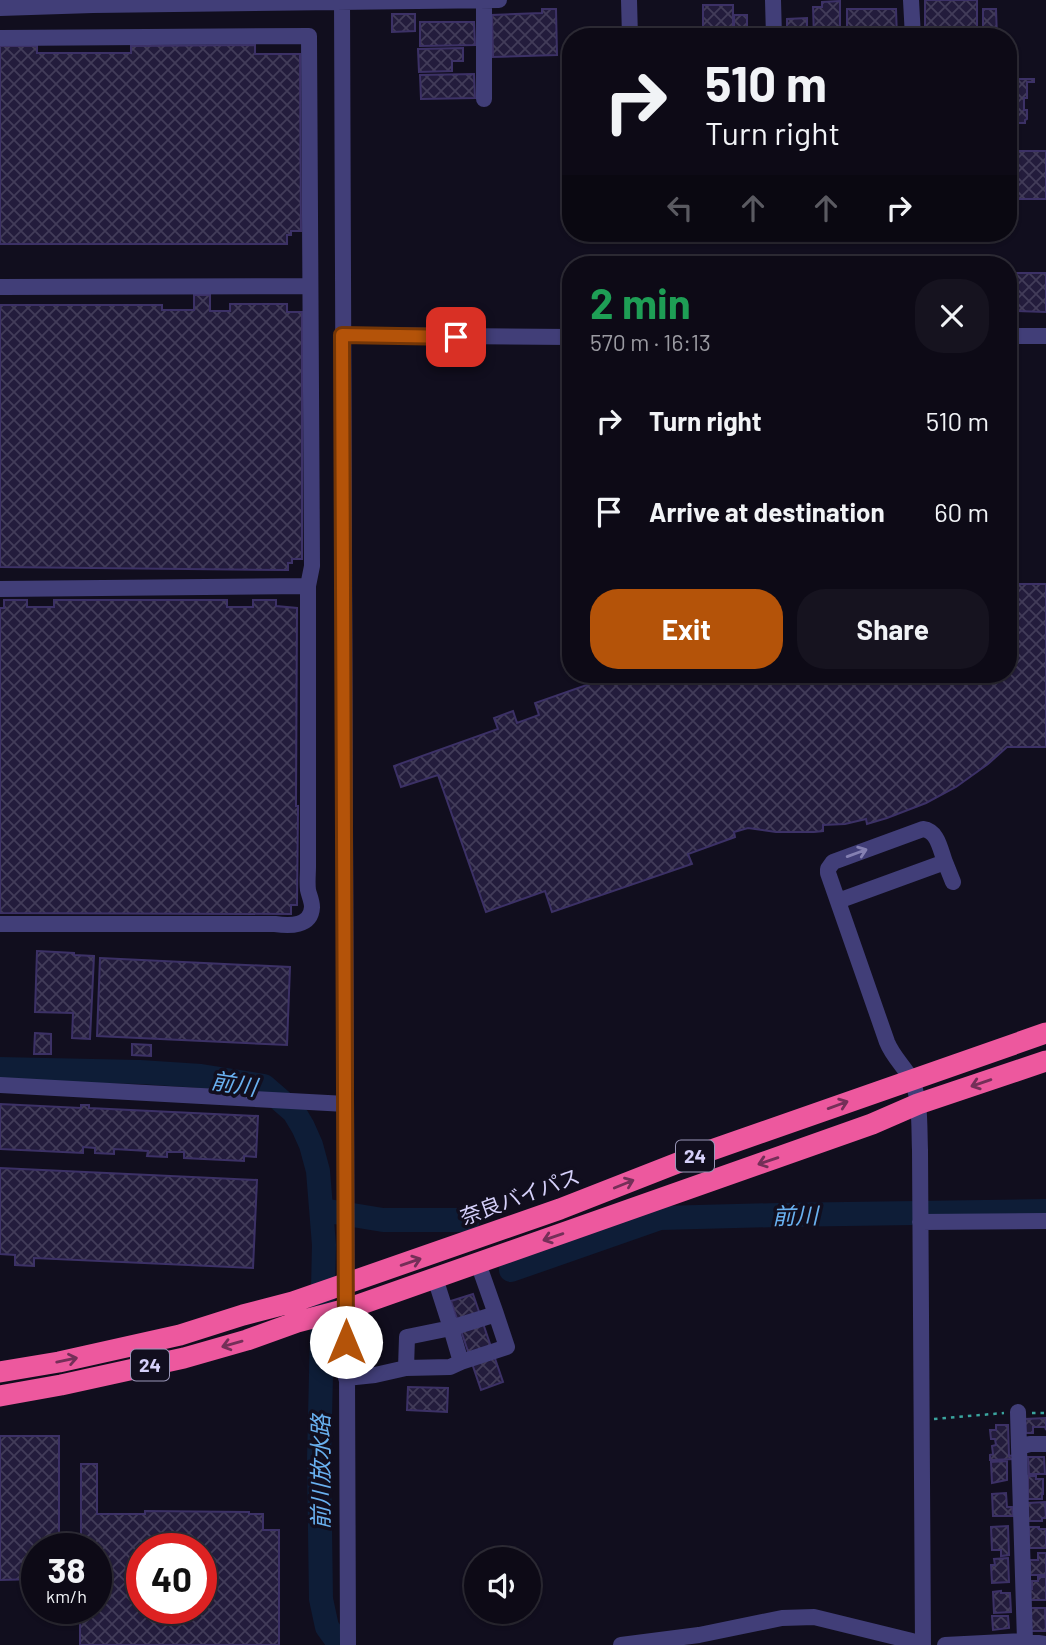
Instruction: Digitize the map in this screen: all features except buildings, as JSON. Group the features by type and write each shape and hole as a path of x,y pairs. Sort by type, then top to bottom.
{"highway":[{"name":"奈良バイパス","path":"0,1396 184,1358 247,1340 337,1287 561,1209 703,1153 1046,1033"},
{"name":"奈良バイパス","path":"0,1372 180,1335 243,1315 338,1312 872,1125 918,1104 1046,1061"}],"street":[{"path":"484,0 485,99"},
{"path":"0,8 499,0"},
{"path":"629,0 630,28"},
{"path":"773,0 774,28"},
{"path":"911,0 912,28"},
{"path":"342,1 346,1104 337,1287 346,1378 348,1637"},
{"path":"0,38 309,36 312,566 308,586 308,889 312,908 307,918 289,926 275,923 0,924"},
{"path":"0,287 310,286"},
{"path":"342,335 562,337"},
{"path":"1017,336 1046,336"},
{"path":"0,589 308,586"},
{"path":"621,1645 699,1635 782,1618 814,1617 921,1642 918,1104 912,1080 892,1054 887,1042 828,869 832,862 927,829 934,833 953,882"},
{"path":"838,901 945,862"},
{"path":"0,1086 346,1104"},
{"path":"920,1213 1046,1221"},
{"path":"346,1378 406,1368 450,1367 507,1347 478,1263"},
{"path":"435,1278 461,1362"},
{"path":"406,1368 407,1337 451,1328 496,1314"},
{"path":"1018,1412 1025,1642"},
{"path":"1019,1447 1046,1444"},
{"path":"945,1645 1025,1642 1046,1644"}],"path":[{"path":"921,1419 1018,1412 1046,1413"}],"waterway":[{"name":"前川放水路","path":"0,1069 140,1072 201,1076 264,1086 294,1112 303,1127 318,1171 324,1245 319,1461 321,1599 327,1627 340,1645"},
{"name":"前川","path":"322,1210 383,1220 468,1220"},
{"name":"前川","path":"511,1270 660,1218 1046,1211"}],"route":[{"path":"346,1342 342,335 456,337"}]}
